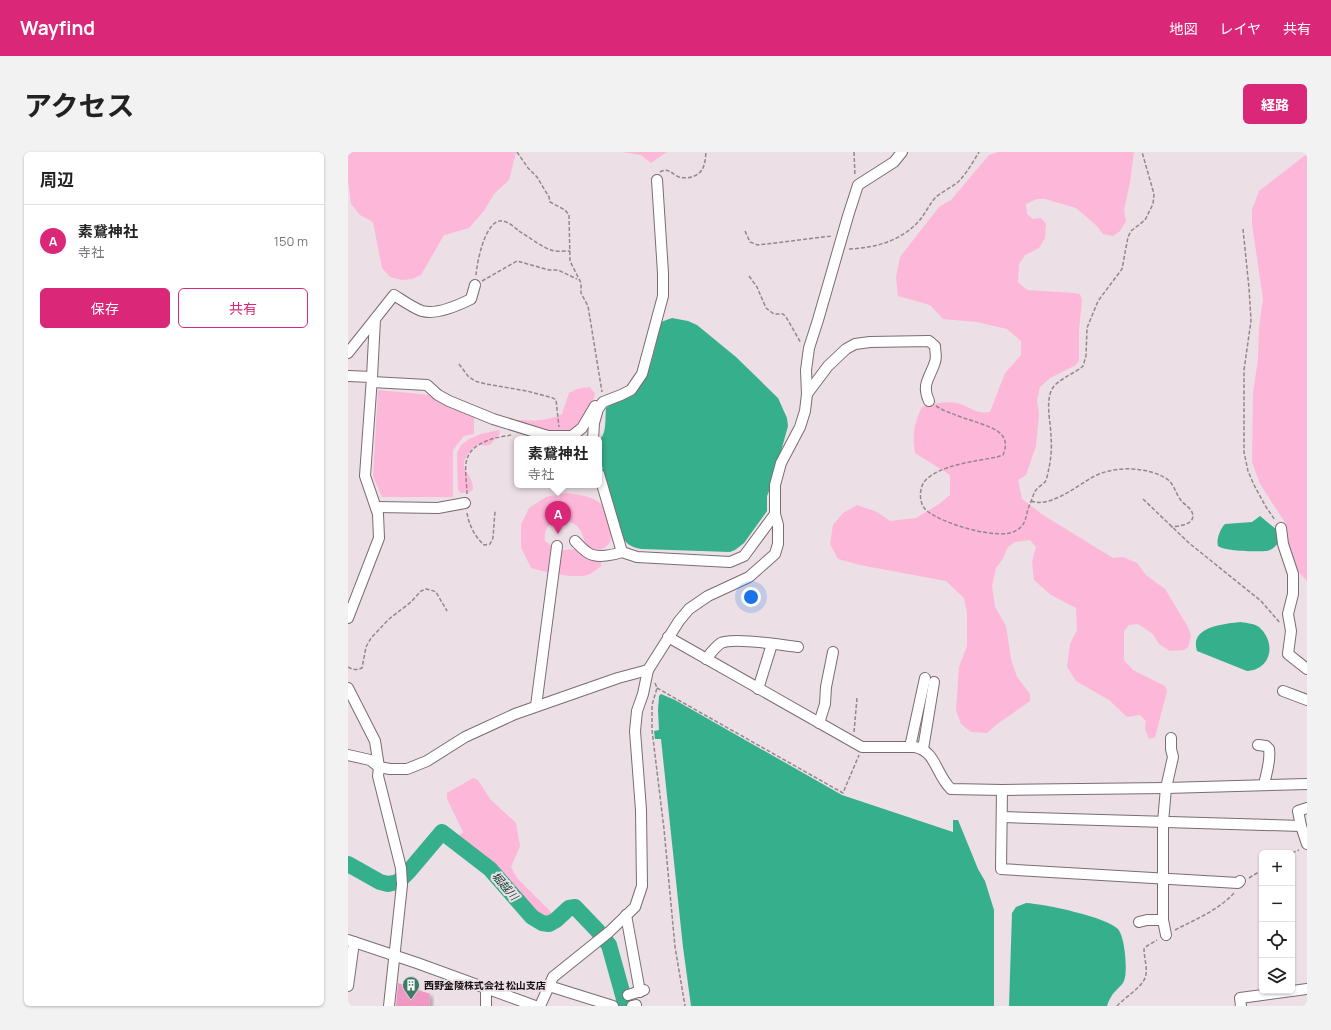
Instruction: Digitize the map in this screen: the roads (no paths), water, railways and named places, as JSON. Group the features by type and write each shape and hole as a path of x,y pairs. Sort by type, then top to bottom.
{"street":[{"path":"540,1006 553,977 609,932 635,907 642,886 641,810 635,731 637,711 643,694 648,670 679,621 689,610 708,596 749,577 776,554 778,544 778,525 775,514 775,485 781,463 800,428 805,411 808,348 840,242 858,185 894,162 902,152"},
{"path":"575,436 582,428 595,406 631,390 642,374 663,296 657,180"},
{"path":"348,353 394,295 422,311 429,311 452,308 471,299 475,285"},
{"path":"348,618 379,538 378,514 365,476 372,379 374,319"},
{"path":"807,394 828,366 846,349 855,344 870,342 929,341 935,346 936,360 925,387 926,394 930,401"},
{"path":"348,376 427,384 438,395 476,413 548,436 560,436"},
{"path":"593,436 594,423 598,409 603,402"},
{"path":"602,485 622,552"},
{"path":"376,507 438,508 465,503"},
{"path":"575,541 590,554 612,555 622,552 637,557 730,562 744,556 775,514"},
{"path":"1281,528 1283,544 1293,574 1293,594 1288,614 1291,631 1288,654 1307,669"},
{"path":"536,706 557,546"},
{"path":"668,638 858,745 923,748 928,753 946,785 950,789 1002,790 1166,788 1307,784"},
{"path":"706,659 721,643 731,641 798,647"},
{"path":"758,689 772,644"},
{"path":"819,723 825,704 826,687 833,652"},
{"path":"348,755 370,760 379,767 390,770 407,769 427,761 465,737 515,714 618,678 648,670"},
{"path":"910,747 925,678"},
{"path":"923,748 934,682"},
{"path":"348,688 375,741 379,767 378,776 401,868 402,885 389,1006"},
{"path":"1283,691 1307,700"},
{"path":"1166,935 1163,920 1163,822 1166,788 1173,757 1171,738"},
{"path":"1258,745 1266,746 1269,749 1269,761 1264,786"},
{"path":"1002,790 1001,869 1241,883"},
{"path":"1307,808 1298,811 1307,844"},
{"path":"1002,817 1301,826"},
{"path":"626,915 642,991 628,996"},
{"path":"1139,922 1147,920 1163,920"},
{"path":"348,986 351,941 395,957 417,963 535,1006"},
{"path":"549,986 613,1006"},
{"path":"486,988 486,1006"},
{"path":"1241,1006 1240,998 1307,989"}],"waterway":[{"name":"堀越川","path":"348,864 380,882 388,884 398,882 442,832 490,869 532,917 542,923 549,924 556,920 569,908 575,907 609,945 626,1006"}],"place":[{"name":"素鵞神社","path":"558,534"},
{"name":"西野金陵株式会社 松山支店","path":"411,1000"}]}
